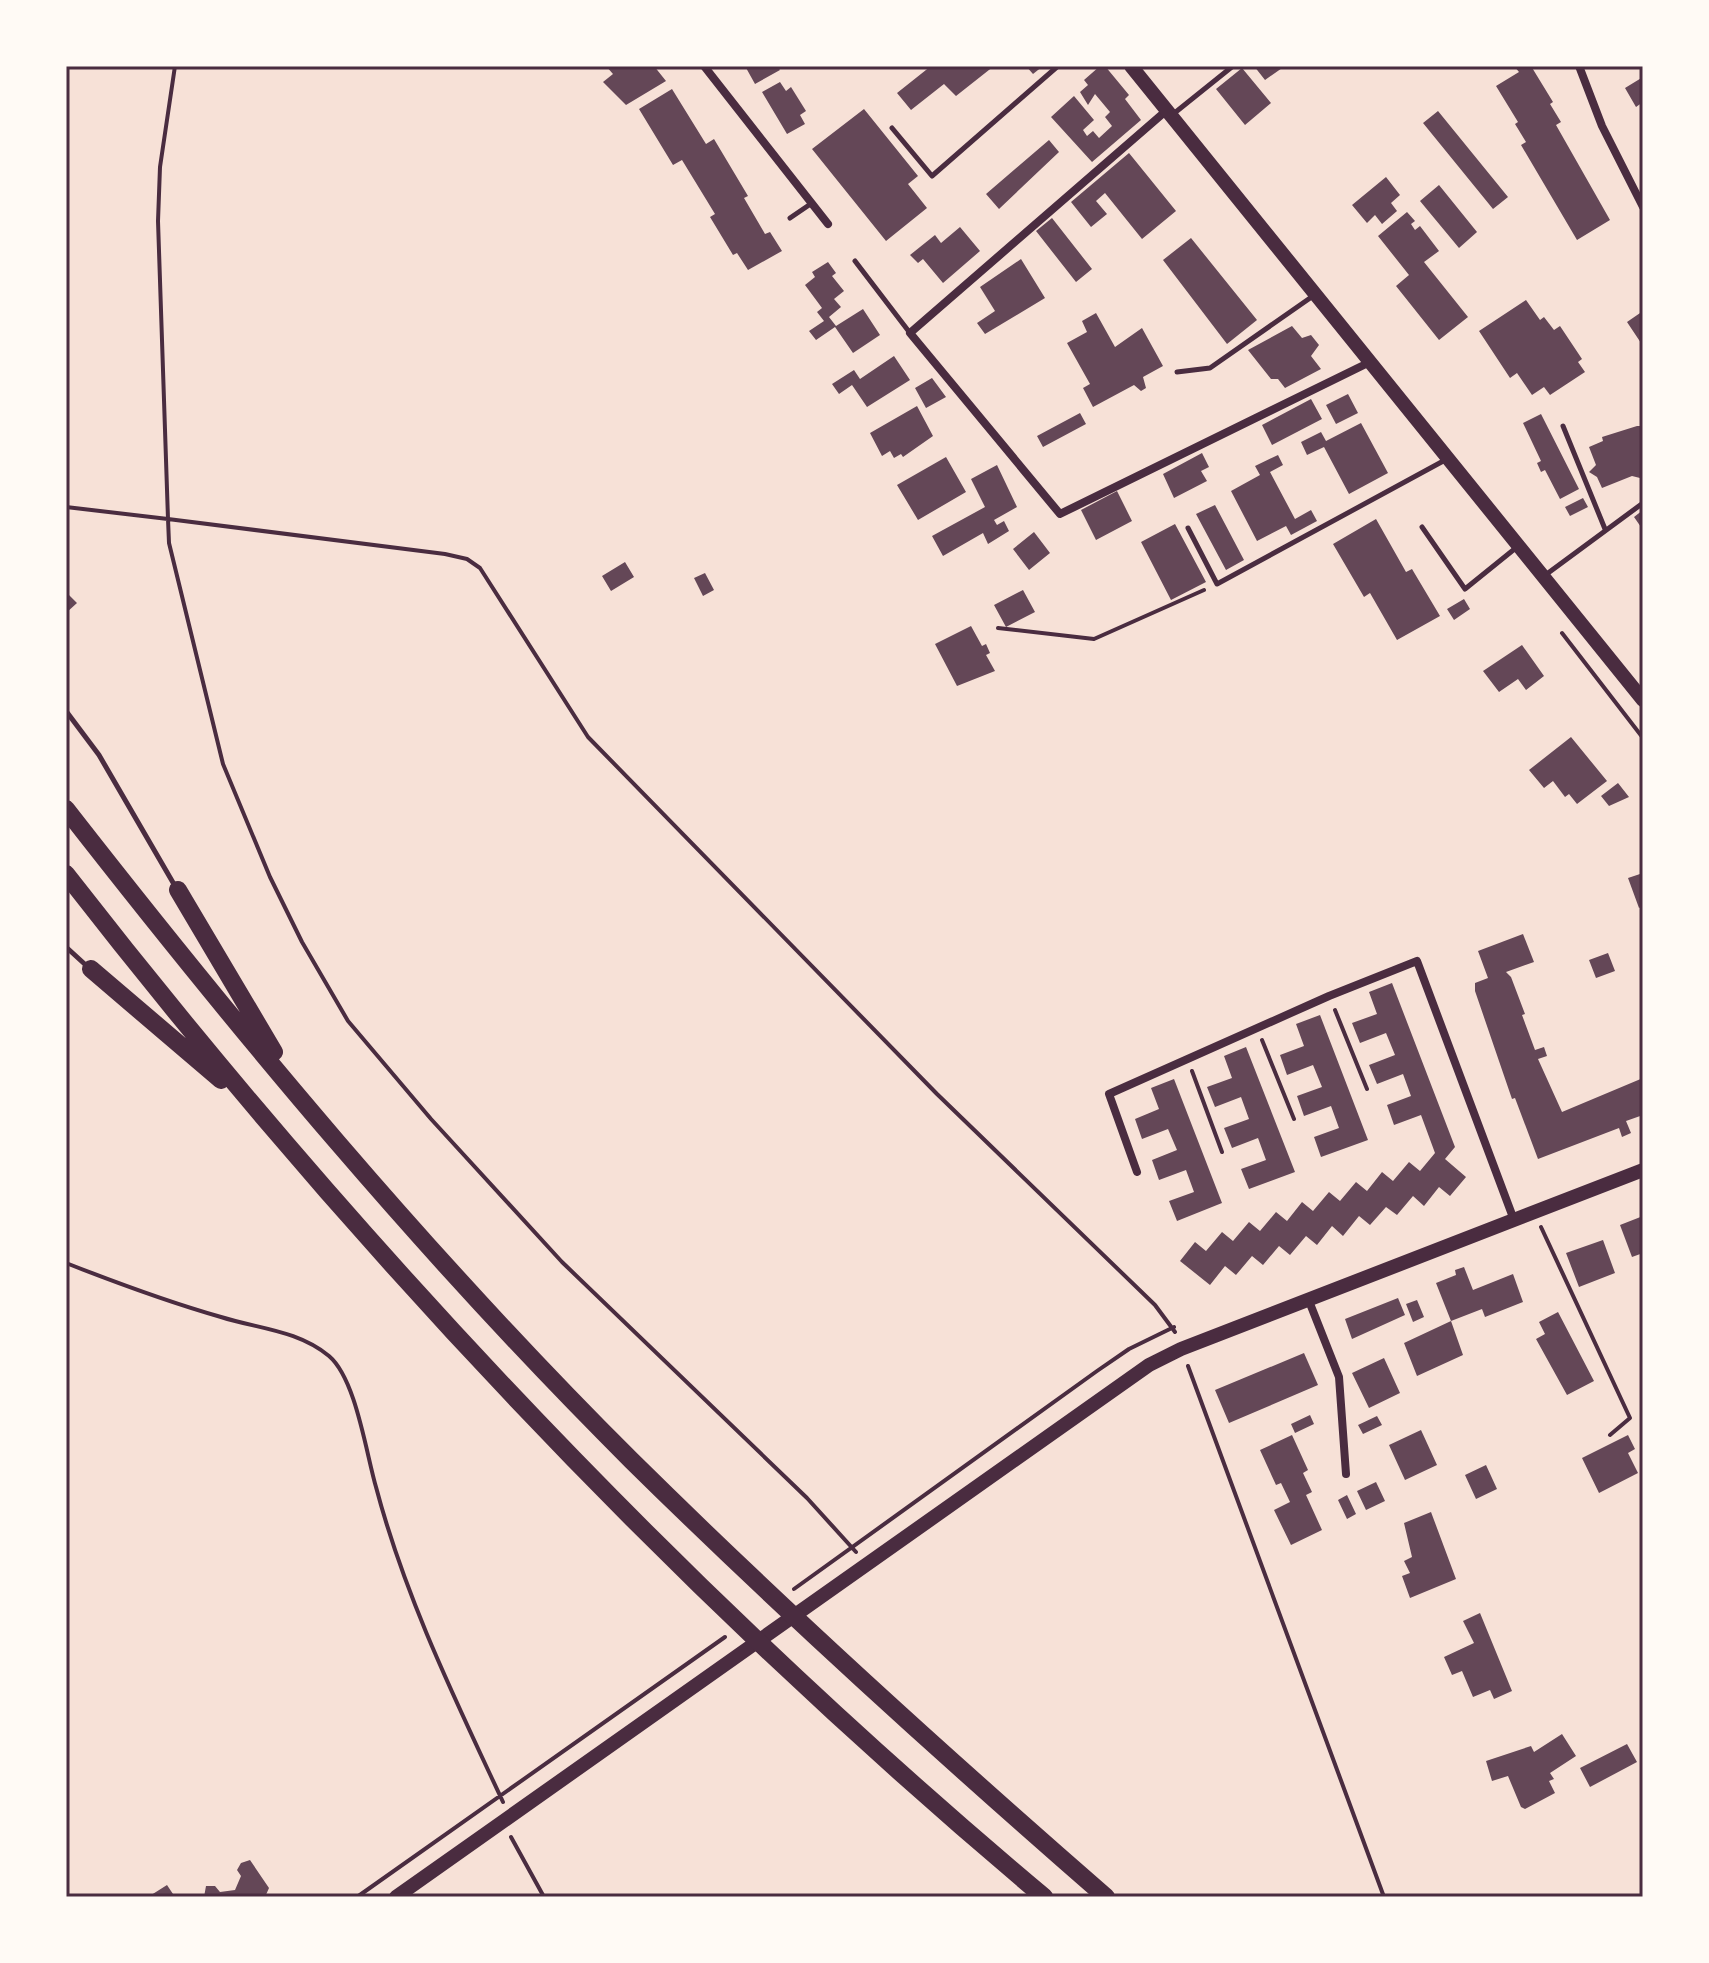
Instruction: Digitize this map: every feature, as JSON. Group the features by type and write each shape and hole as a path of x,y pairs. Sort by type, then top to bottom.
{"highway":[{"path":"66,809 304,1103 498,1321 630,1459 827,1650 1106,1897"},
{"path":"66,874 254,1107 420,1296 694,1581 799,1680 1044,1897"},
{"path":"178,890 304,1103"},
{"path":"91,969 254,1107"}],"main road":[{"path":"1131,66 1641,694"},
{"path":"396,1897 1104,1394 1181,1349 1643,1170"}],"street":[{"path":"704,66 828,224"},
{"path":"1579,66 1602,126 1643,207"},
{"path":"1169,113 910,333 1060,514 1370,362"},
{"path":"1137,1172 1109,1094 1329,996 1417,961 1514,1220"},
{"path":"1309,1301 1339,1377 1346,1474"}],"lane":[{"path":"892,128 932,176 1058,66"},
{"path":"1169,113 1233,66"},
{"path":"790,218 812,203"},
{"path":"855,261 910,333"},
{"path":"1177,372 1210,368 1316,293"},
{"path":"1563,426 1605,529"},
{"path":"1188,528 1217,584 1448,458"},
{"path":"1543,577 1643,503"},
{"path":"1422,527 1465,589 1518,546"},
{"path":"66,711 99,755 178,890"},
{"path":"66,947 91,969"}],"path":[{"path":"175,66 160,167 158,221 169,543 223,764 270,877 302,942 348,1021 431,1119 562,1262 807,1498 865,1564"},
{"path":"66,507 445,554 467,559 480,568 588,737 937,1094 1174,1327"},
{"path":"998,628 1094,639 1217,584"},
{"path":"1329,996 1367,1089"},
{"path":"1258,1028 1294,1119"},
{"path":"1187,1058 1222,1152"},
{"path":"1534,1212 1630,1418 1610,1435"},
{"path":"66,1263 138,1291 225,1319 288,1332 331,1358 357,1407 395,1559 506,1819 544,1897"},
{"path":"1181,1349 1384,1897"}],"building":[{"path":"606,66 654,66 666,81 626,105 603,82 613,74"},
{"path":"745,66 777,66 780,70 755,84"},
{"path":"931,66 994,66 956,96 944,84 911,110 897,93"},
{"path":"1026,66 1043,66 1033,74"},
{"path":"1100,66 1105,66 1129,95 1125,99 1141,120 1092,162 1051,117 1074,96 1094,120 1083,130 1087,136 1093,131 1099,138 1112,126 1105,117 1110,112 1095,94 1088,105 1080,92 1088,85 1084,80"},
{"path":"1254,66 1285,66 1265,80"},
{"path":"1514,66 1531,66 1553,102 1550,104 1561,122 1556,125 1610,220 1577,240 1521,145 1526,142 1515,124 1518,122 1496,86 1519,72"},
{"path":"1242,68 1271,103 1245,125 1216,89"},
{"path":"1643,77 1643,102 1636,107 1625,88"},
{"path":"780,82 786,91 791,87 806,111 800,115 805,124 787,134 762,92"},
{"path":"672,89 706,144 714,139 748,196 744,198 765,234 770,232 782,251 748,270 737,253 733,255 710,217 715,214 682,160 673,165 639,109"},
{"path":"864,109 918,176 908,184 927,208 886,241 812,149"},
{"path":"1438,111 1508,197 1493,209 1423,123"},
{"path":"1049,140 1059,152 999,209 986,194"},
{"path":"1129,153 1176,211 1142,239 1105,193 1096,201 1107,214 1091,227 1071,202"},
{"path":"1386,177 1400,195 1391,203 1397,211 1382,224 1375,215 1367,223 1352,205"},
{"path":"1439,185 1477,232 1459,248 1420,201"},
{"path":"1407,212 1415,221 1411,224 1415,230 1420,226 1439,251 1424,262 1468,317 1439,340 1396,286 1409,275 1378,236"},
{"path":"1052,218 1092,269 1076,282 1036,231"},
{"path":"960,227 980,251 943,283 923,259 918,263 910,255 935,235 941,243"},
{"path":"1191,238 1257,320 1227,344 1163,260"},
{"path":"1021,259 1045,298 985,334 977,323 995,311 980,287"},
{"path":"828,262 836,273 832,276 844,291 834,299 841,307 829,317 836,326 863,309 880,335 853,353 835,327 816,340 809,331 824,321 817,312 822,308 805,285 815,277 812,272"},
{"path":"1526,300 1540,320 1544,317 1554,330 1560,326 1582,359 1578,362 1585,372 1550,395 1544,387 1532,395 1517,373 1510,378 1479,331"},
{"path":"1643,311 1643,341 1641,343 1627,322"},
{"path":"1096,313 1115,347 1142,328 1163,366 1143,377 1146,388 1141,391 1134,385 1093,407 1083,388 1090,384 1067,343 1087,332 1082,321"},
{"path":"1292,326 1302,338 1311,335 1319,345 1311,356 1321,369 1285,388 1278,379 1271,379 1248,350"},
{"path":"894,356 910,380 867,407 852,385 839,394 832,384 854,370 860,379"},
{"path":"932,378 946,397 926,408 915,388"},
{"path":"1348,394 1358,413 1336,424 1326,405"},
{"path":"1311,399 1322,419 1272,445 1262,425"},
{"path":"917,406 933,436 903,457 901,454 894,458 890,451 882,456 870,433"},
{"path":"1080,413 1086,424 1043,447 1037,436"},
{"path":"1541,414 1579,489 1560,499 1545,470 1541,472 1537,463 1541,461 1523,423"},
{"path":"1361,423 1388,473 1349,494 1324,447 1307,455 1301,442 1321,432 1326,441"},
{"path":"1643,426 1643,472 1640,478 1632,476 1602,488 1597,477 1589,472 1596,465 1589,447 1603,441 1602,437"},
{"path":"1202,453 1209,467 1201,471 1207,481 1174,498 1163,474"},
{"path":"1278,455 1283,465 1270,472 1295,519 1311,510 1317,521 1291,535 1286,526 1257,541 1231,491 1260,475 1255,466"},
{"path":"946,457 966,492 918,520 897,485"},
{"path":"997,465 1017,507 994,520 997,525 1004,521 1009,531 988,544 983,533 943,556 932,536 985,507 971,479"},
{"path":"1117,491 1132,521 1096,540 1081,510"},
{"path":"1583,498 1588,507 1570,516 1565,507"},
{"path":"1215,505 1244,560 1226,570 1196,514"},
{"path":"1643,510 1643,530 1634,517"},
{"path":"1376,519 1406,572 1412,569 1440,616 1397,640 1370,593 1364,597 1333,544"},
{"path":"1175,524 1206,582 1171,600 1141,542"},
{"path":"1034,532 1050,553 1029,570 1013,549"},
{"path":"625,562 634,577 611,591 602,576"},
{"path":"705,573 714,590 703,596 694,578"},
{"path":"1023,590 1035,612 1006,627 994,605"},
{"path":"66,592 77,603 66,613"},
{"path":"1464,599 1470,609 1454,620 1447,609"},
{"path":"971,626 982,646 986,644 990,653 986,655 995,671 957,686 935,644"},
{"path":"1522,645 1544,676 1526,690 1518,679 1499,692 1483,671"},
{"path":"1571,737 1607,781 1577,804 1569,794 1565,797 1553,781 1544,788 1529,770"},
{"path":"1618,783 1629,797 1609,806 1601,796"},
{"path":"1643,873 1643,906 1639,908 1628,878"},
{"path":"1523,934 1534,962 1506,972 1511,977 1525,1014 1522,1015 1535,1050 1544,1047 1547,1056 1538,1059 1562,1112 1643,1078 1643,1115 1626,1121 1631,1133 1622,1137 1619,1128 1538,1159 1515,1098 1512,1099 1475,991 1475,983 1488,978 1478,951"},
{"path":"1608,953 1615,971 1596,978 1589,960"},
{"path":"1392,983 1455,1147 1445,1159 1466,1177 1450,1196 1439,1187 1424,1206 1413,1196 1397,1215 1386,1207 1370,1225 1359,1216 1343,1236 1332,1226 1317,1245 1306,1236 1290,1255 1279,1246 1263,1265 1252,1256 1236,1275 1225,1266 1210,1285 1180,1261 1195,1242 1206,1251 1222,1232 1233,1241 1249,1222 1260,1231 1276,1212 1287,1221 1302,1202 1313,1211 1329,1192 1340,1201 1356,1182 1367,1191 1382,1172 1393,1181 1409,1162 1420,1171 1435,1153 1421,1115 1394,1125 1387,1105 1411,1096 1403,1074 1377,1084 1369,1065 1395,1055 1386,1033 1360,1043 1352,1023 1377,1014 1369,992"},
{"path":"1320,1015 1368,1140 1321,1157 1314,1137 1339,1128 1331,1106 1304,1116 1297,1096 1322,1087 1313,1065 1287,1075 1280,1055 1304,1046 1296,1024"},
{"path":"1246,1047 1295,1172 1249,1189 1241,1169 1266,1160 1258,1138 1232,1148 1224,1128 1249,1119 1241,1097 1215,1107 1207,1087 1232,1078 1224,1056"},
{"path":"1174,1079 1222,1203 1177,1221 1169,1201 1194,1192 1186,1170 1159,1180 1152,1160 1177,1150 1168,1129 1142,1139 1135,1119 1159,1109 1151,1088"},
{"path":"1643,1216 1643,1253 1632,1257 1620,1225"},
{"path":"1603,1240 1615,1273 1579,1287 1566,1253"},
{"path":"1464,1267 1473,1290 1513,1274 1523,1302 1485,1317 1482,1309 1451,1321 1436,1283 1456,1275 1455,1270"},
{"path":"1398,1298 1405,1315 1352,1339 1345,1319"},
{"path":"1417,1300 1424,1317 1413,1322 1406,1304"},
{"path":"1558,1312 1594,1381 1567,1395 1536,1339 1545,1334 1539,1322"},
{"path":"1451,1321 1463,1355 1417,1376 1404,1343"},
{"path":"1304,1353 1318,1385 1229,1423 1215,1390"},
{"path":"1384,1358 1400,1393 1369,1408 1352,1373"},
{"path":"1310,1415 1314,1424 1295,1433 1291,1424"},
{"path":"1377,1416 1382,1425 1363,1434 1358,1425"},
{"path":"1421,1430 1437,1465 1405,1480 1389,1445"},
{"path":"1292,1435 1308,1470 1303,1473 1312,1492 1306,1495 1322,1530 1291,1545 1274,1510 1290,1502 1281,1483 1276,1485 1260,1450"},
{"path":"1628,1435 1635,1449 1628,1453 1638,1473 1599,1493 1582,1458"},
{"path":"1486,1465 1497,1489 1476,1499 1465,1475"},
{"path":"1376,1482 1385,1501 1366,1510 1357,1491"},
{"path":"1347,1495 1356,1514 1347,1519 1338,1500"},
{"path":"1431,1512 1456,1579 1410,1598 1402,1576 1410,1573 1404,1561 1412,1557 1404,1523"},
{"path":"1480,1613 1512,1691 1494,1699 1490,1690 1473,1697 1462,1671 1452,1675 1444,1657 1474,1643 1463,1621"},
{"path":"1562,1734 1576,1756 1550,1773 1554,1779 1549,1781 1555,1793 1525,1809 1521,1807 1508,1776 1492,1781 1486,1761 1531,1746 1534,1752"},
{"path":"1627,1744 1637,1762 1590,1787 1580,1768"},
{"path":"250,1860 269,1888 265,1897 204,1897 206,1886 215,1886 220,1892 235,1890 241,1876 237,1870 241,1863"},
{"path":"167,1885 175,1897 148,1897"}]}
